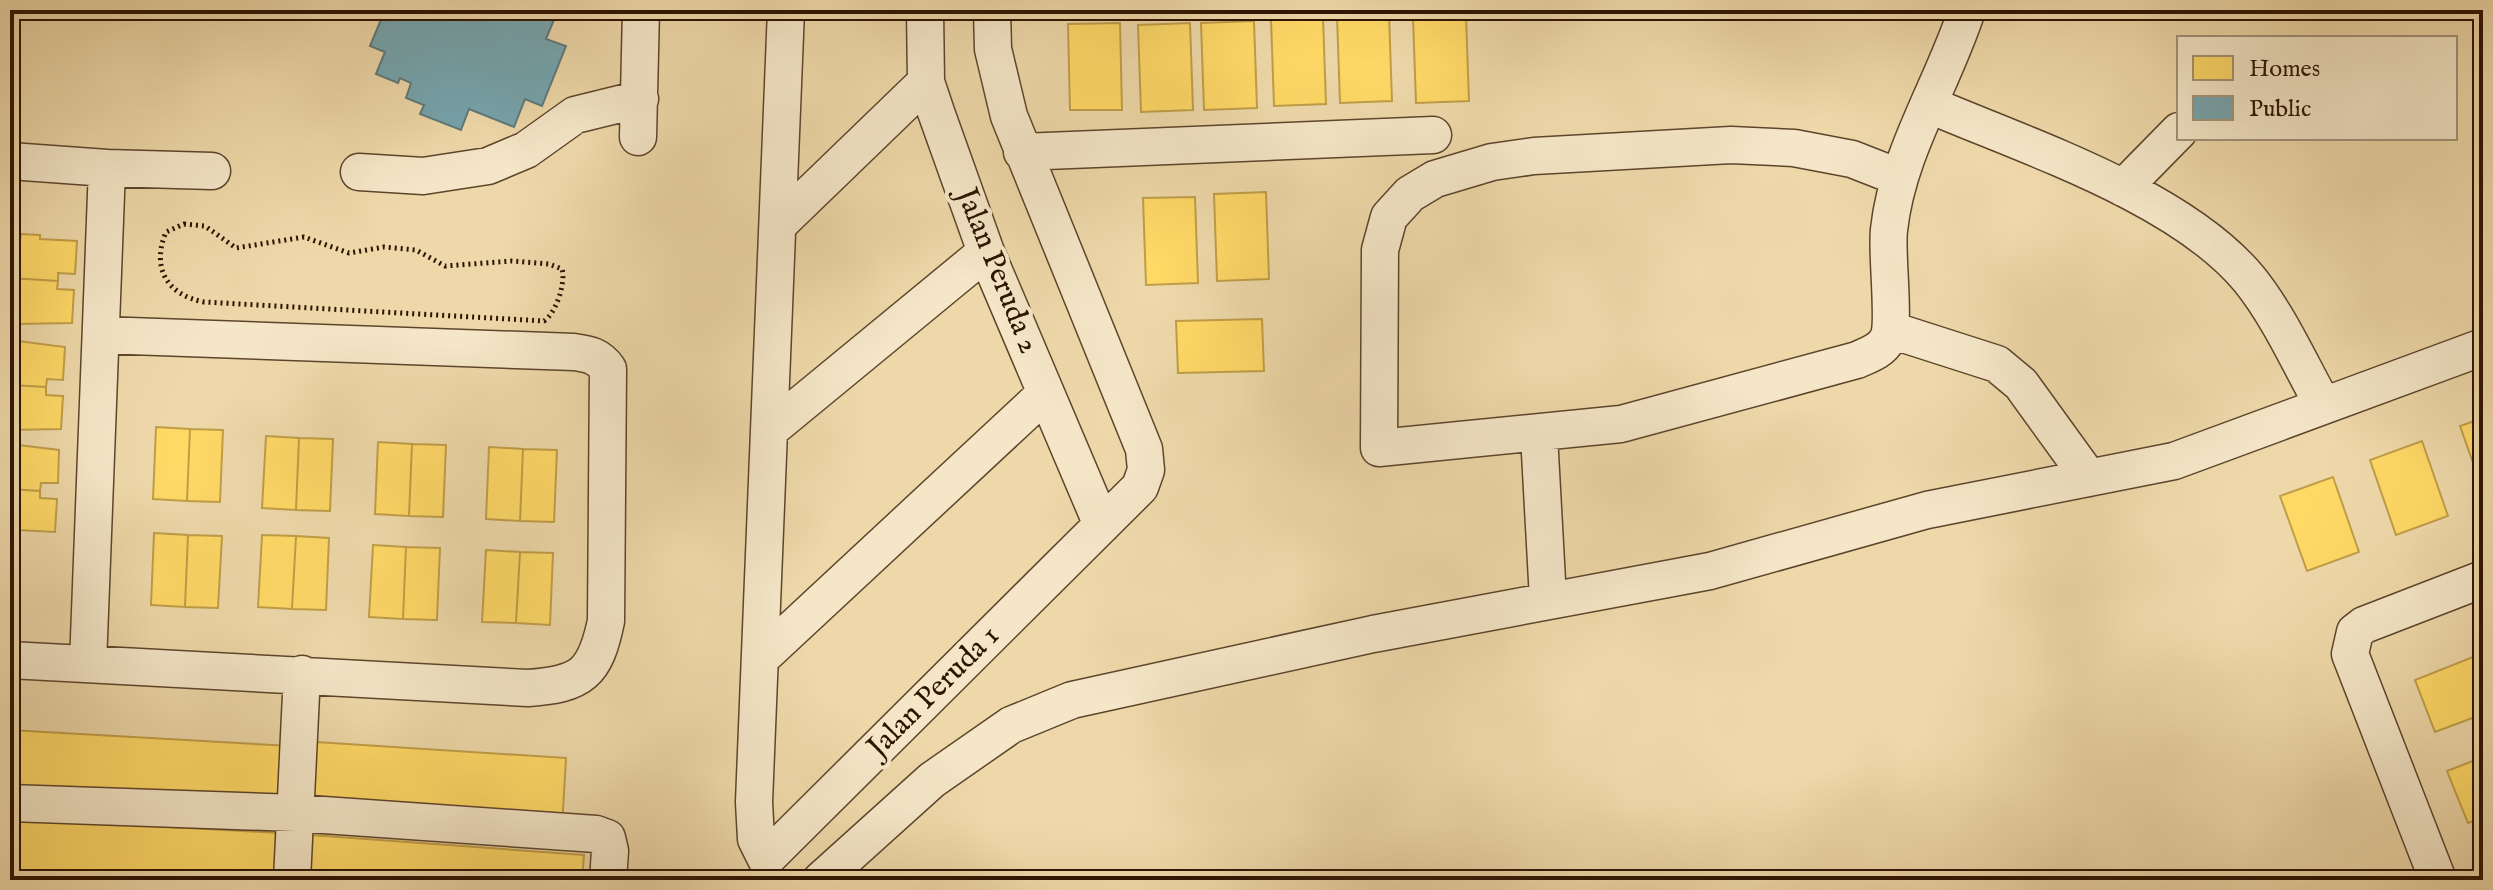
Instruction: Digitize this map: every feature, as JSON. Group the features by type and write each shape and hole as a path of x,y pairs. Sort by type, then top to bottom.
{"street":[{"path":"638,137 641,10"},
{"path":"760,659 786,10"},
{"name":"Jalan Peruda 2","path":"925,10 926,82 986,252 1102,525"},
{"name":"Jalan Peruda 1","path":"760,659 754,802 756,839 766,859 1140,487 1146,470 1144,449 1022,152 998,80 992,10"},
{"path":"1898,177 1852,159 1794,148 1731,145 1534,156 1492,162 1435,179 1410,194 1389,217 1380,250 1379,448 1385,450 1539,435 1621,424 1857,360 1883,346 1891,330 1887,258 1898,177 1967,10"},
{"path":"779,224 926,82"},
{"path":"359,172 423,176 488,166 526,150 575,115 640,99"},
{"path":"1930,105 2123,188 2185,225 2250,280 2323,405"},
{"path":"2123,188 2177,133"},
{"path":"1022,152 1433,135"},
{"path":"10,161 212,171"},
{"path":"88,664 107,168"},
{"path":"771,429 986,252"},
{"path":"1891,330 1997,364 2036,403 2089,478"},
{"path":"10,660 528,688 562,685 587,673 600,653 606,621 608,369 590,354 102,335"},
{"path":"821,880 932,780 1011,725 1047,708 1170,677 1548,599 1710,571 1927,510 2174,461 2483,347"},
{"path":"760,659 1046,393"},
{"path":"1539,435 1548,599"},
{"path":"2438,880 2350,654 2351,640 2364,625 2483,579"},
{"path":"292,880 302,674"},
{"path":"10,803 295,813 596,834 607,838 610,851 608,880"}],"path":[{"path":"184,224 205,226 236,248 304,237 349,253 384,247 416,250 445,266 489,261 549,264 562,269 565,279 552,316 544,321 204,302 181,298 169,285 161,265 160,247 166,232 184,224"}],"building: Homes":[{"path":"1389,14 1392,101 1340,103 1337,16"},
{"path":"1466,15 1469,101 1416,103 1413,17"},
{"path":"1323,17 1326,104 1274,106 1271,19"},
{"path":"1254,21 1257,108 1204,110 1201,23"},
{"path":"1120,23 1122,110 1070,110 1068,24"},
{"path":"1190,23 1193,110 1141,112 1138,25"},
{"path":"1266,192 1269,279 1217,281 1214,194"},
{"path":"1195,197 1198,283 1146,285 1143,198"},
{"path":"21,234 40,235 40,239 77,241 75,274 58,273 58,281 10,278 10,238 20,239"},
{"path":"10,278 58,281 57,289 74,290 72,323 16,324 16,319 10,319"},
{"path":"1262,319 1264,371 1178,373 1176,321"},
{"path":"10,340 65,347 63,380 47,379 46,387 10,385"},
{"path":"10,385 46,387 46,395 63,396 61,429 10,430"},
{"path":"2483,418 2483,491 2460,426"},
{"path":"156,427 190,429 187,501 153,499"},
{"path":"190,429 223,430 220,502 187,501"},
{"path":"266,436 299,438 296,510 262,508"},
{"path":"299,438 333,439 330,511 296,510"},
{"path":"2422,441 2448,516 2396,535 2370,460"},
{"path":"378,442 412,444 409,516 375,514"},
{"path":"10,444 59,450 58,483 41,483 40,491 10,489"},
{"path":"412,444 446,445 443,517 409,516"},
{"path":"489,447 523,449 520,521 486,519"},
{"path":"523,449 557,450 554,522 520,521"},
{"path":"2333,477 2359,552 2307,571 2280,496"},
{"path":"10,489 40,491 40,498 57,499 55,532 18,530 18,534 10,534"},
{"path":"154,533 188,535 185,607 151,605"},
{"path":"188,535 222,536 218,608 185,607"},
{"path":"262,535 296,536 292,609 258,607"},
{"path":"296,536 329,538 326,610 292,609"},
{"path":"373,545 406,547 403,619 369,617"},
{"path":"406,547 440,548 437,620 403,619"},
{"path":"486,550 520,552 516,623 482,622"},
{"path":"520,552 553,553 550,625 516,623"},
{"path":"2483,653 2483,714 2435,732 2415,680"},
{"path":"10,730 291,746 288,809 10,794"},
{"path":"316,742 566,758 562,828 311,812"},
{"path":"2483,757 2483,817 2468,823 2447,771"},
{"path":"10,818 280,833 278,880 10,880"},
{"path":"311,835 584,855 582,880 308,880"}],"building: Public":[{"path":"385,10 558,10 546,39 566,46 542,106 525,99 514,127 469,109 461,130 420,114 424,105 406,98 411,83 400,78 398,83 376,74 385,52 370,46"}]}
